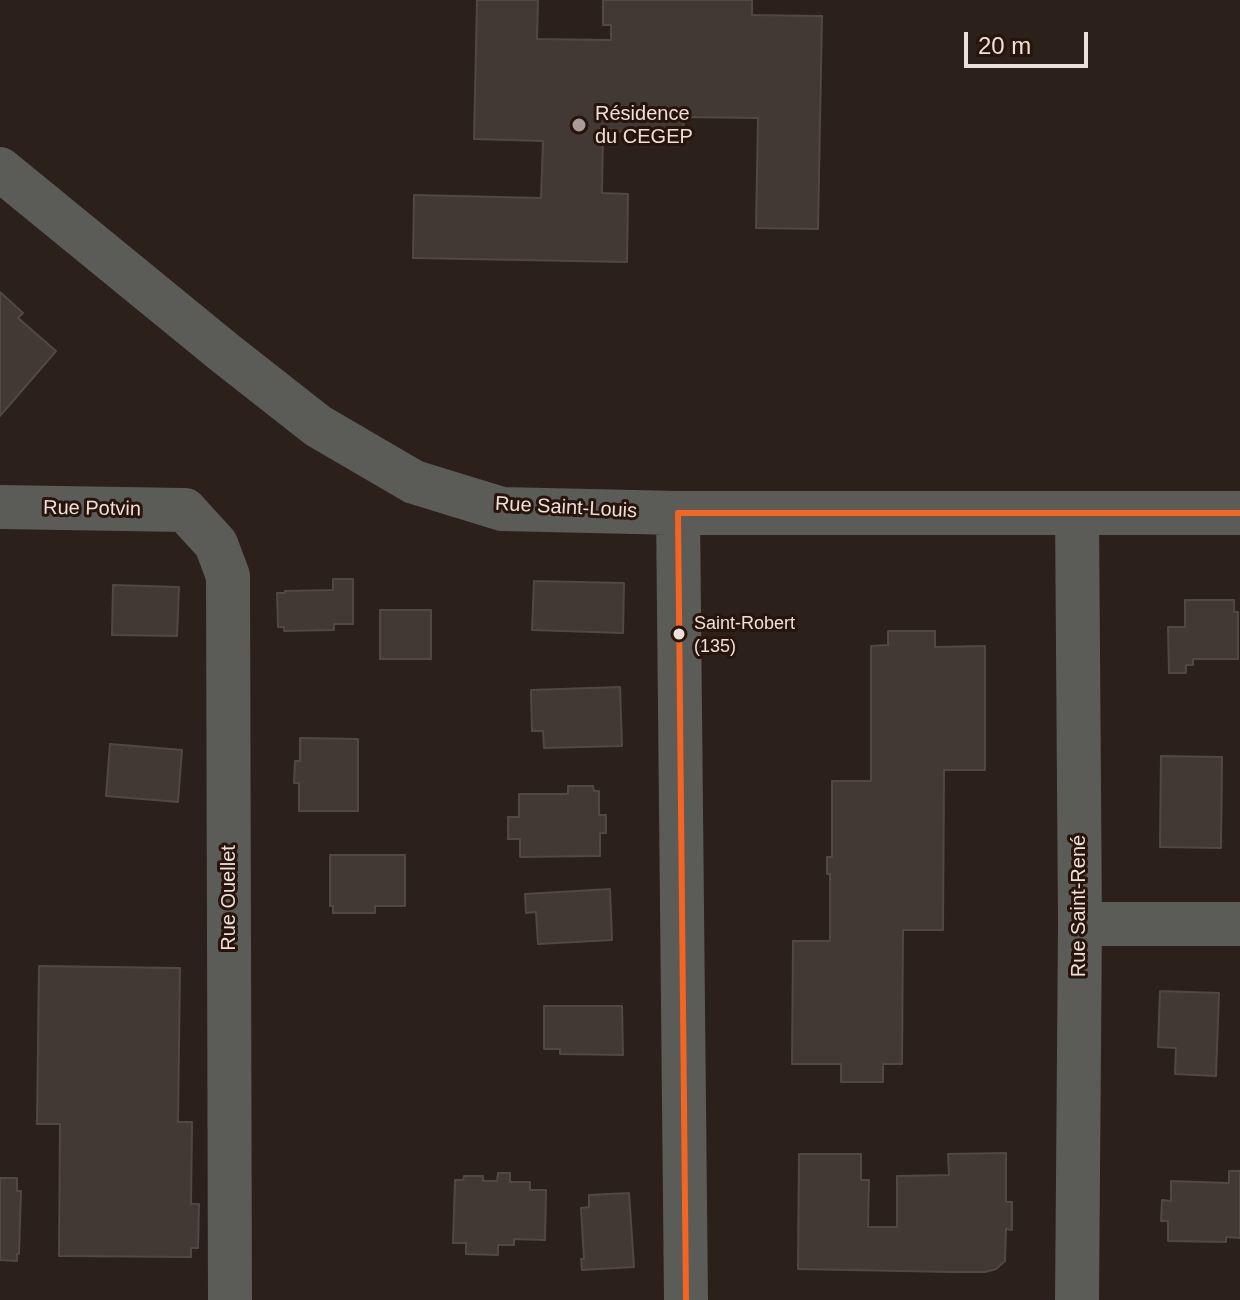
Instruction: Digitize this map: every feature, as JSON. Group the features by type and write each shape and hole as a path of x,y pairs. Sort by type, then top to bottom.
{"street":[{"name":"Rue Saint-Louis","path":"0,169 318,426 414,482 502,509 678,513 1240,513"},
{"name":"Rue Potvin","path":"0,507 185,510"},
{"name":"Rue Ouellet","path":"185,510 216,544 228,576 230,1300"},
{"path":"678,513 686,1300"},
{"name":"Rue Saint-René","path":"1077,513 1080,924 1077,1300"},
{"path":"1080,924 1240,924"}],"building":[{"name":"Résidence du CEGEP","path":"477,0 538,0 537,39 611,40 611,25 603,25 603,0 752,0 752,15 822,16 818,229 756,228 758,118 684,117 683,133 603,131 602,193 628,194 627,262 413,258 414,195 541,198 543,141 474,139"},
{"path":"0,292 23,313 18,318 56,351 0,416"},
{"path":"333,579 353,579 353,624 334,624 334,630 284,631 284,627 278,627 277,593 333,590"},
{"path":"534,581 624,583 623,633 532,630"},
{"path":"113,585 179,587 177,636 112,635"},
{"path":"1185,600 1234,600 1234,612 1238,612 1238,659 1193,659 1193,665 1186,665 1186,673 1169,673 1168,627 1185,627"},
{"path":"380,610 431,610 431,659 380,659"},
{"path":"888,631 935,631 935,647 985,646 985,770 944,770 943,930 903,930 902,1064 883,1064 883,1082 841,1082 841,1064 792,1064 793,941 830,941 827,857 832,857 832,781 871,781 871,646 888,645"},
{"path":"620,687 622,746 544,748 543,731 532,731 531,690"},
{"path":"300,738 358,739 358,811 299,811 299,783 294,783 295,761 300,761"},
{"path":"110,744 182,750 178,802 106,796"},
{"path":"1161,756 1222,757 1221,848 1160,847"},
{"path":"568,786 593,786 594,791 599,791 599,815 606,815 606,833 600,833 600,856 520,857 520,839 508,839 508,817 519,817 519,794 568,794"},
{"path":"330,855 405,855 405,906 375,906 375,913 333,913 333,906 330,906"},
{"path":"610,889 612,940 538,944 536,912 526,913 525,894"},
{"path":"39,966 180,968 178,1122 192,1122 191,1204 199,1204 198,1248 191,1248 191,1257 59,1256 60,1124 37,1124"},
{"path":"1160,991 1219,993 1216,1076 1175,1074 1176,1048 1158,1047"},
{"path":"544,1006 622,1006 623,1055 560,1054 560,1049 544,1049"},
{"path":"1006,1153 1006,1202 1012,1202 1012,1230 1006,1229 1005,1261 996,1269 953,1272 798,1269 799,1154 861,1154 861,1180 869,1180 868,1227 897,1227 897,1176 949,1175 948,1154"},
{"path":"1229,1171 1240,1171 1240,1238 1226,1237 1226,1242 1168,1241 1168,1221 1161,1221 1162,1200 1171,1201 1171,1181 1229,1183"},
{"path":"498,1173 510,1173 510,1182 530,1182 530,1190 546,1190 545,1240 514,1239 514,1245 498,1245 498,1255 466,1254 466,1243 453,1243 455,1180 463,1180 464,1176 483,1176 483,1181 497,1181"},
{"path":"0,1178 17,1178 17,1191 21,1191 17,1261 0,1260"},
{"path":"629,1193 634,1267 582,1270 581,1208 589,1207 589,1195"}],"transit line":[{"path":"686,1300 678,513 1240,513"}],"place":[{"name":"Résidence du CEGEP","path":"579,125"},
{"name":"Saint-Robert (135)","path":"679,634"}]}
